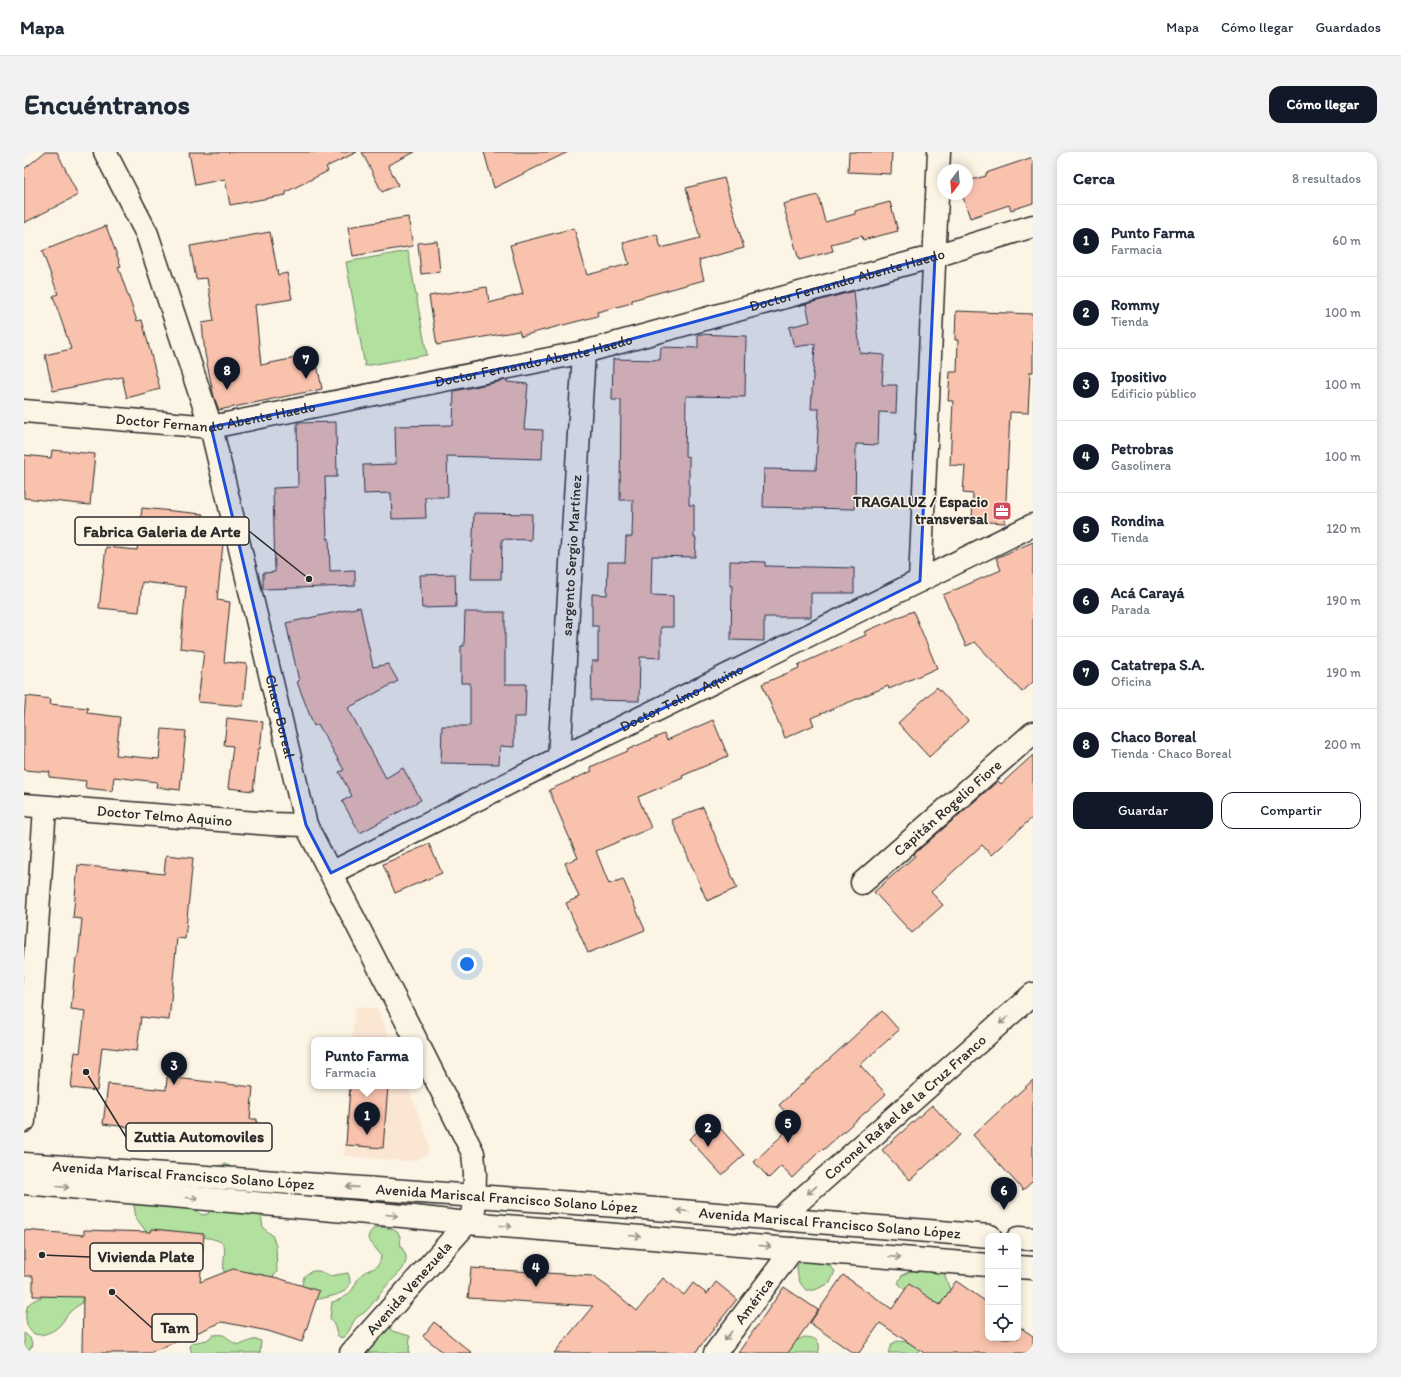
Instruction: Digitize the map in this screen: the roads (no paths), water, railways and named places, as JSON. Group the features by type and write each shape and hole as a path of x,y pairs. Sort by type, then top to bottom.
{"main road":[{"name":"Chaco Boreal","path":"106,152 146,234 211,426 306,825 414,1037"},
{"path":"920,581 939,152"},
{"name":"Doctor Fernando Abente Haedo","path":"24,411 211,426 584,352 935,256 1033,226"},
{"name":"sargento Sergio Martínez","path":"559,758 584,352"},
{"name":"Doctor Telmo Aquino","path":"331,873 559,758 1033,525"},
{"name":"Capitán Rogelio Fiore","path":"862,882 1033,733"},
{"name":"Doctor Telmo Aquino","path":"24,805 271,824 306,825"},
{"path":"24,1121 45,807"},
{"name":"Coronel Rafael de la Cruz Franco","path":"778,1220 1033,994"},
{"path":"423,1054 473,1153 476,1174 472,1210"},
{"name":"Avenida Mariscal Francisco Solano López","path":"24,1164 472,1210 793,1249 985,1265"},
{"name":"Avenida Mariscal Francisco Solano López","path":"24,1183 406,1216 472,1210 623,1206 778,1220 985,1236"},
{"name":"Avenida Venezuela","path":"351,1353 472,1210"},
{"path":"1021,1238 1033,1239"},
{"name":"América","path":"715,1353 793,1249"},
{"path":"1021,1267 1033,1268"}],"place":[{"name":"Catatrepa S.A.","path":"306,379"},
{"name":"Chaco Boreal","path":"227,390"},
{"name":"TRAGALUZ / Espacio transversal","path":"1002,511"},
{"name":"Fabrica Galeria de Arte","path":"309,579"},
{"name":"Zuttia Automoviles","path":"86,1072"},
{"name":"Ipositivo","path":"174,1085"},
{"name":"Punto Farma","path":"367,1135"},
{"name":"Rondina","path":"788,1143"},
{"name":"Rommy","path":"708,1147"},
{"name":"Acá Carayá","path":"1004,1210"},
{"name":"Vivienda Plate","path":"42,1255"},
{"name":"Petrobras","path":"536,1287"},
{"name":"Tam","path":"112,1292"}]}
